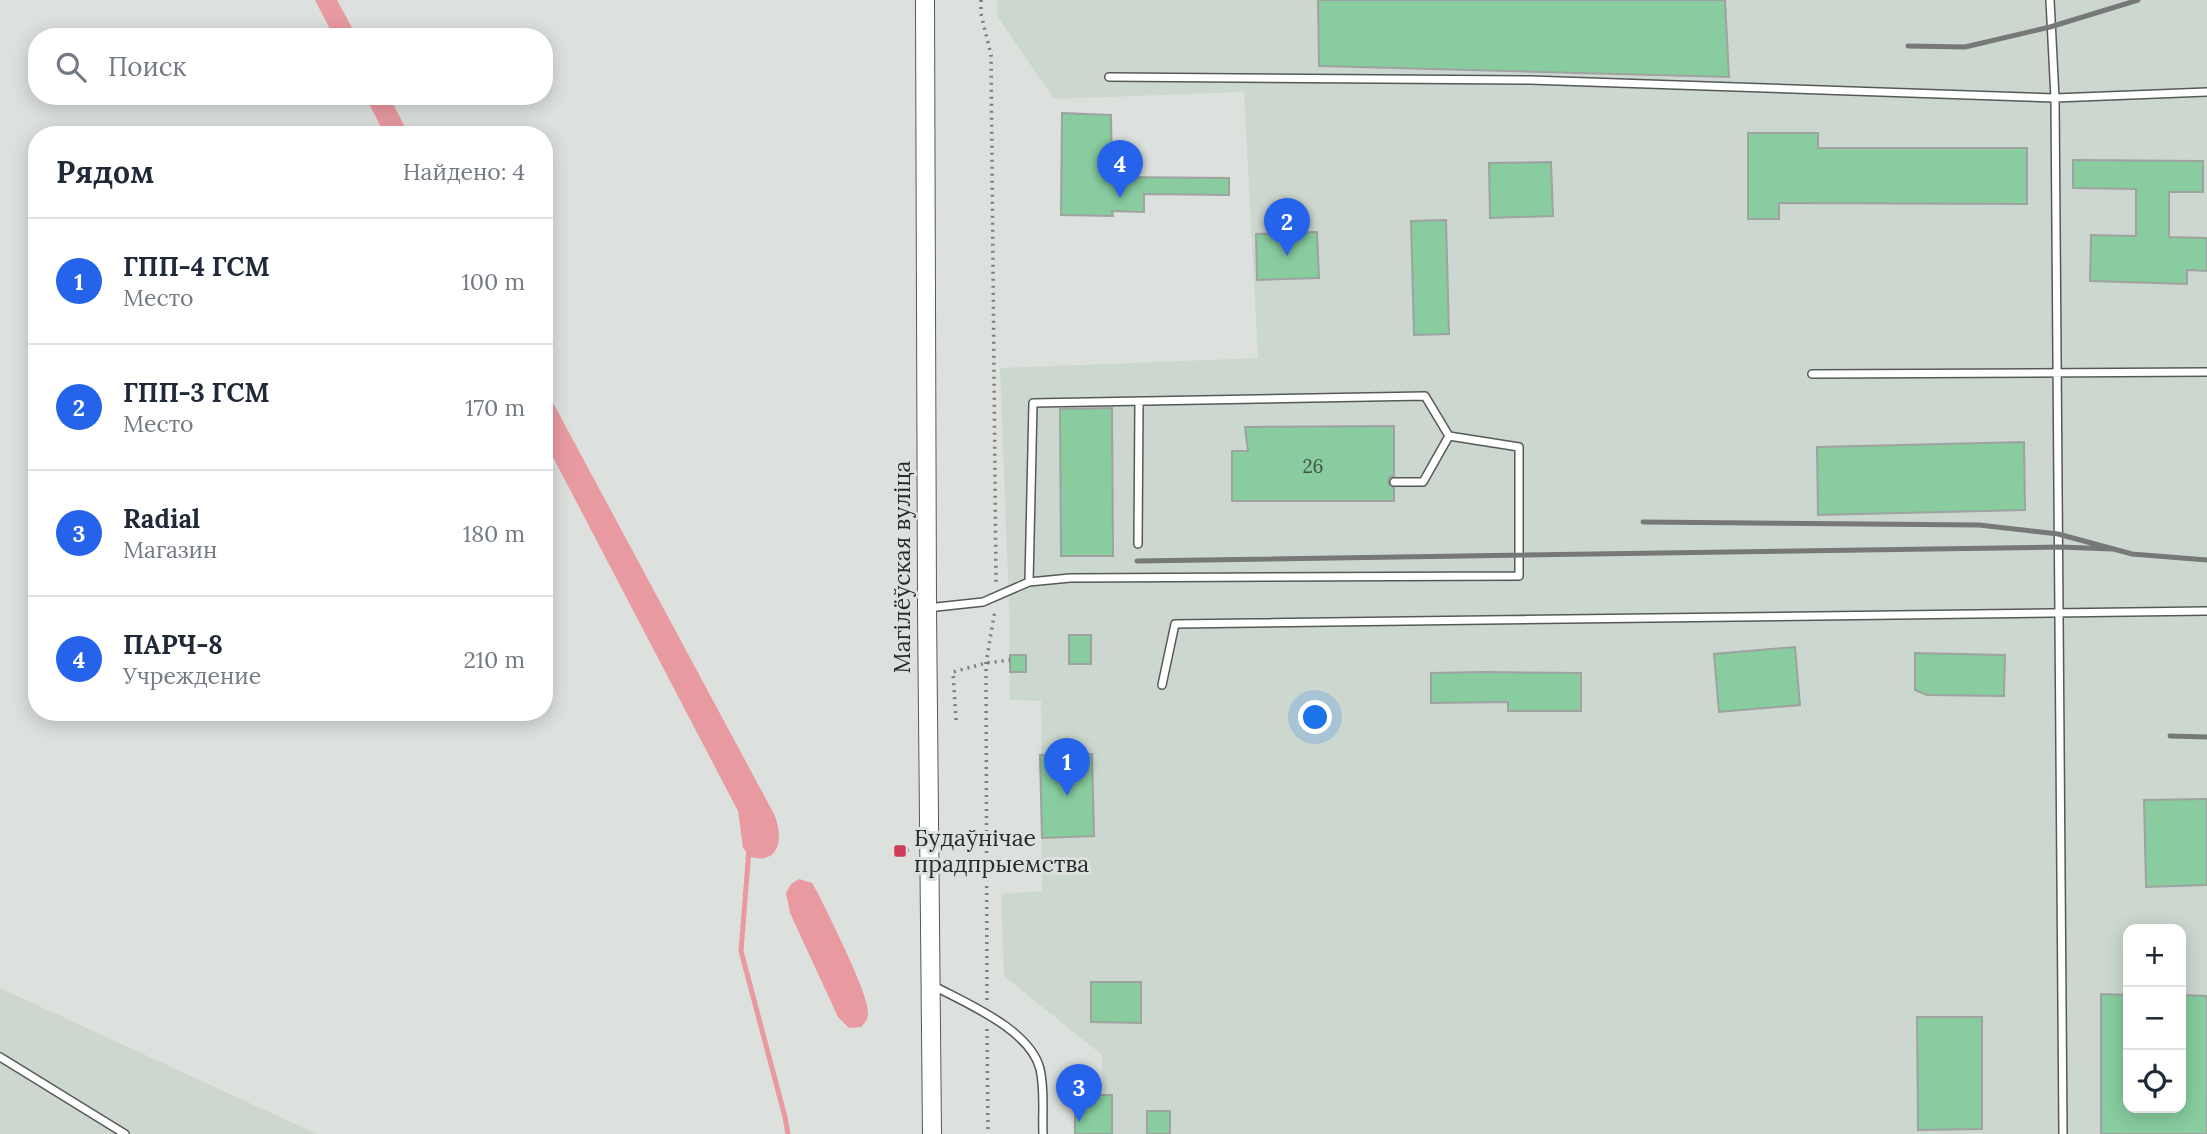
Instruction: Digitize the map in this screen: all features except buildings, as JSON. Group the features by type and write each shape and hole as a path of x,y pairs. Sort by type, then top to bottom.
{"street":[{"name":"Магілёўская вуліца","path":"925,0 932,1134"}],"lane":[{"path":"2050,0 2055,98 2063,1134"},
{"path":"1109,77 1530,80 2055,98 2207,92"},
{"path":"1812,374 2207,372"},
{"path":"927,608 983,602 1029,582 1084,578 1519,576 1519,447 1450,436 1424,396 1033,403 1029,582"},
{"path":"1138,544 1139,401"},
{"path":"1394,482 1423,482 1450,436"},
{"path":"1162,685 1175,624 2207,611"},
{"path":"931,985 987,1015 1023,1040 1037,1059 1042,1083 1043,1134"},
{"path":"0,1057 125,1134"}],"path":[{"path":"981,0 981,14 992,55 996,595 986,663 988,1134"},
{"path":"956,720 953,672 1010,660"}],"shaded area":[{"path":"315,0 337,0 352,28 329,28"},
{"path":"997,0 2207,0 2207,1134 1104,1134 1102,1055 1004,976 1001,894 1042,891 1041,701 1010,700 1000,368 1258,358 1244,92 1054,99 997,16"},
{"path":"370,105 394,105 404,126 380,126"},
{"path":"553,403 774,814 779,839 778,846 769,856 751,857 743,848 738,811 553,457"},
{"path":"799,879 812,883 856,974 868,1013 861,1027 849,1028 838,1017 790,913 786,893 791,884"},
{"path":"0,988 317,1134 0,1134"}],"waterway":[{"path":"749,849 741,951 788,1134"}],"railway":[{"path":"1908,46 1965,47 2050,27 2138,0"},
{"path":"1643,522 1979,525 2058,534 2132,554 2207,560"},
{"path":"1137,561 2059,547 2113,549"},
{"path":"2170,736 2207,737"}],"place":[{"name":"ПАРЧ-8","path":"1120,198"},
{"name":"ГПП-3 ГСМ","path":"1287,256"},
{"name":"ГПП-4 ГСМ","path":"1067,796"},
{"name":"Будаўнічае прадпрыемства","path":"900,851"},
{"name":"Radial","path":"1079,1122"}]}
